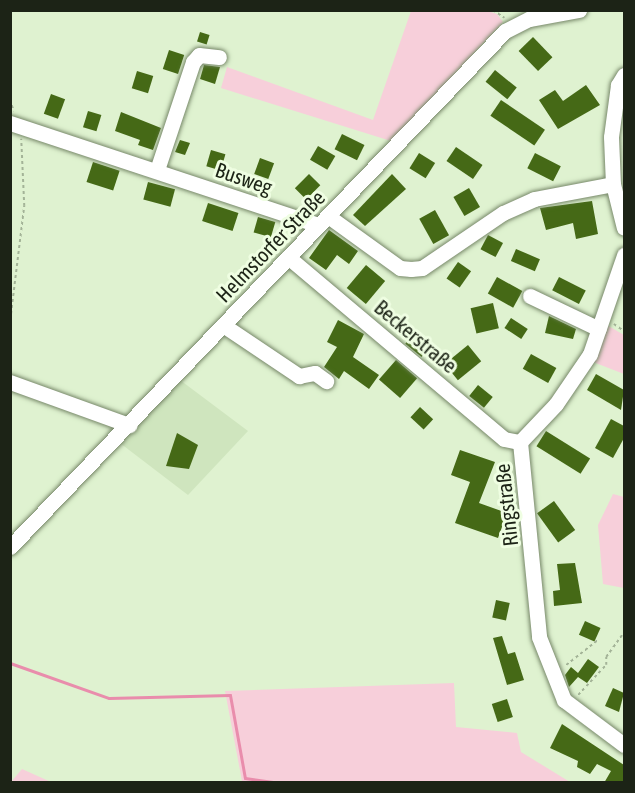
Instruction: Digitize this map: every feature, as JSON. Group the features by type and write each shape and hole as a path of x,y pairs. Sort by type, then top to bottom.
{"street":[{"name":"Helmstorfer Straße","path":"10,547 505,31 529,19 579,10"},
{"path":"157,170 193,62 199,55 219,57"},
{"path":"624,75 618,85 612,120 613,184 624,228"},
{"name":"Busweg","path":"14,124 323,220 400,268 422,268 503,213 534,199 613,184"},
{"name":"Ringstraße","path":"624,255 621,275 577,375 520,442 539,637 564,700 624,745"},
{"name":"Beckerstraße","path":"288,257 504,439 520,442"},
{"path":"531,296 599,329"},
{"path":"223,325 299,376 315,373 326,381"},
{"path":"10,382 129,425"}],"path":[{"path":"10,100 24,206 10,320"},
{"path":"570,705 606,664 606,657 622,635"},
{"path":"566,665 599,639"}],"shaded area":[{"path":"411,11 488,11 497,14 503,22 391,141 221,88 227,67 373,120"},
{"path":"605,324 624,335 624,374 593,362"},
{"path":"176,377 248,431 188,495 116,440"},
{"path":"613,494 624,497 624,588 603,584 598,525"},
{"path":"454,683 456,727 517,733 521,752 570,782 242,781 225,691"},
{"path":"22,769 51,782 11,782"}],"building":[{"path":"200,32 210,35 207,44 197,42"},
{"path":"533,37 552,57 538,71 519,51"},
{"path":"169,50 184,55 178,74 163,69"},
{"path":"204,65 220,67 215,84 200,79"},
{"path":"495,70 517,88 507,99 486,82"},
{"path":"137,71 153,76 148,93 132,88"},
{"path":"586,85 600,105 558,129 539,100 555,90 563,101"},
{"path":"51,94 65,99 58,119 44,114"},
{"path":"501,100 545,130 534,145 490,116"},
{"path":"88,111 101,115 96,131 83,127"},
{"path":"121,112 161,128 153,150 138,145 140,140 115,131"},
{"path":"342,134 364,145 357,160 335,149"},
{"path":"180,140 190,143 185,155 175,152"},
{"path":"318,146 335,156 327,170 310,160"},
{"path":"456,147 483,165 473,179 446,161"},
{"path":"211,150 225,154 221,170 206,166"},
{"path":"419,153 435,163 426,178 409,168"},
{"path":"535,153 561,166 553,181 527,168"},
{"path":"260,158 274,163 268,179 254,174"},
{"path":"93,162 120,171 113,191 87,182"},
{"path":"309,174 320,185 306,199 295,188"},
{"path":"392,174 406,189 365,226 353,215"},
{"path":"148,182 175,189 170,207 143,199"},
{"path":"469,188 480,207 464,216 453,197"},
{"path":"592,201 598,234 576,239 573,223 546,230 540,208"},
{"path":"208,203 238,213 233,231 202,221"},
{"path":"435,210 449,235 433,244 419,219"},
{"path":"258,217 275,222 271,237 254,232"},
{"path":"329,230 358,251 349,264 337,255 326,270 309,258"},
{"path":"488,235 503,243 495,257 480,249"},
{"path":"516,249 540,259 535,271 511,261"},
{"path":"458,262 471,271 460,288 447,278"},
{"path":"366,265 385,281 366,304 347,288"},
{"path":"497,277 522,291 513,308 488,294"},
{"path":"559,277 586,291 579,304 552,290"},
{"path":"493,303 499,328 476,334 471,308"},
{"path":"549,316 576,329 573,339 545,333"},
{"path":"511,318 528,329 521,339 504,328"},
{"path":"338,320 364,334 353,357 379,375 369,389 344,371 339,379 324,367 337,347 327,342"},
{"path":"409,339 425,352 422,357 405,344"},
{"path":"468,345 481,361 458,380 445,364"},
{"path":"531,354 556,368 548,383 523,369"},
{"path":"396,360 417,378 400,398 379,380"},
{"path":"596,374 624,390 621,410 587,390"},
{"path":"478,385 493,397 484,408 469,396"},
{"path":"420,407 433,419 424,430 410,417"},
{"path":"611,419 624,426 624,438 613,458 595,448"},
{"path":"546,431 590,459 581,474 536,446"},
{"path":"177,433 198,445 189,469 166,466"},
{"path":"460,450 495,462 479,503 507,513 498,538 455,523 470,482 451,475"},
{"path":"554,501 575,530 558,542 537,513"},
{"path":"575,563 582,603 554,606 553,591 560,590 557,564"},
{"path":"496,600 510,603 506,621 492,618"},
{"path":"585,621 601,628 594,642 579,635"},
{"path":"502,636 508,654 515,652 524,680 507,685 493,638"},
{"path":"588,659 599,667 587,683 578,677 569,687 565,675 571,667 578,673"},
{"path":"613,688 624,693 619,712 605,706"},
{"path":"507,699 513,717 498,722 492,704"},
{"path":"562,724 624,765 624,783 604,783 611,771 597,764 590,774 577,767 578,761 550,748"}],"waterway":[{"path":"10,663 109,698 230,695 245,778 273,782"}]}
